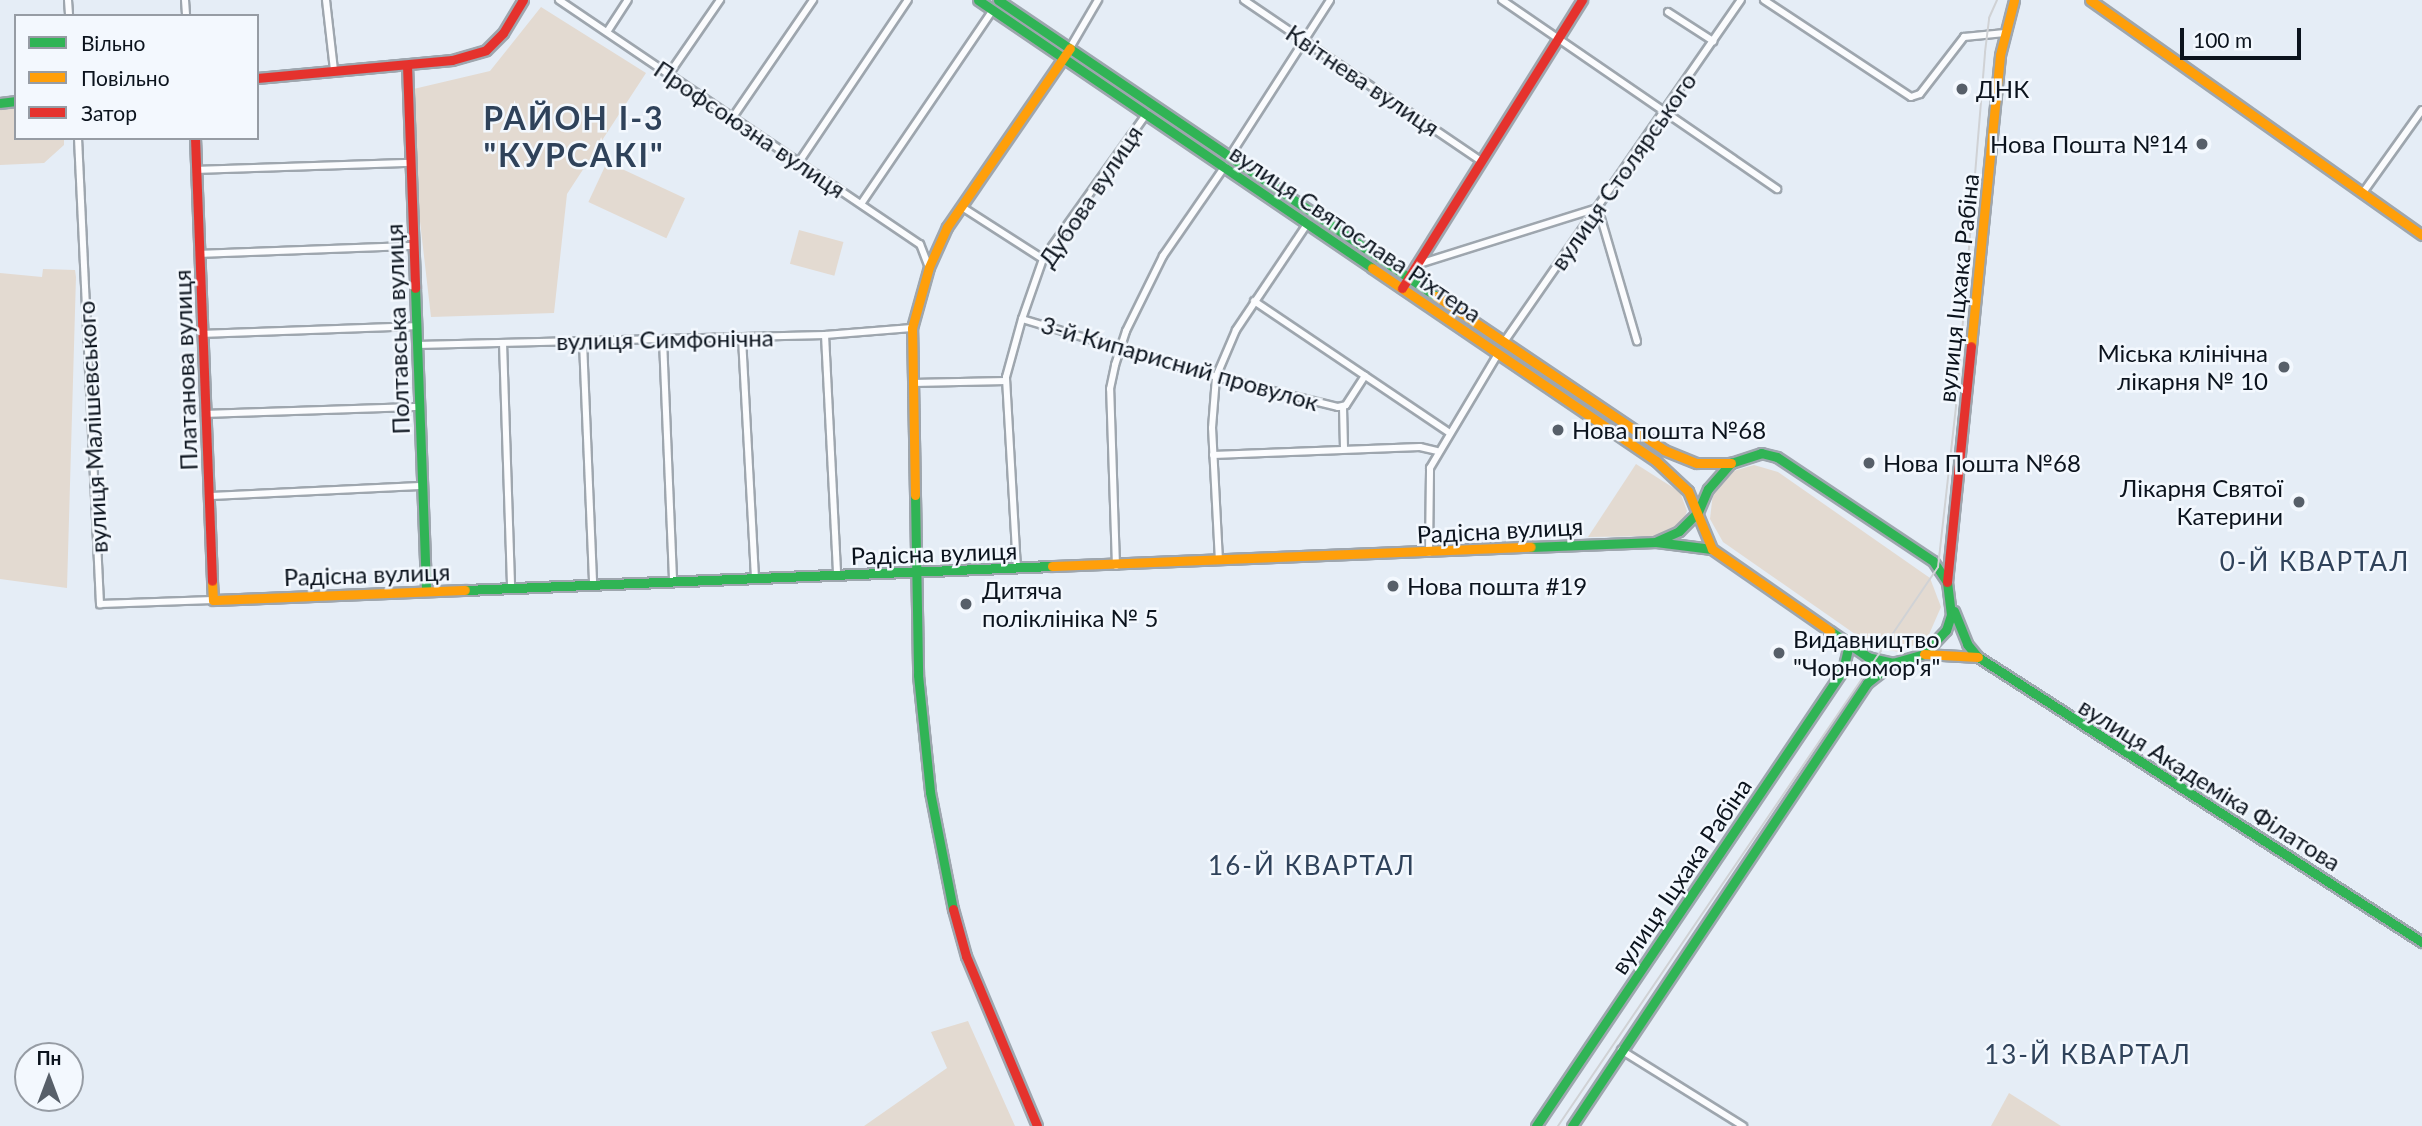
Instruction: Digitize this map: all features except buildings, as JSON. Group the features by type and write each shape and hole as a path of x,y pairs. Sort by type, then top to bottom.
{"street":[{"path":"326,0 334,70"},
{"path":"259,78 452,60 486,50 503,33 523,0"},
{"name":"Профсоюзна вулиця","path":"559,0 919,244 929,267"},
{"path":"607,32 628,0"},
{"path":"669,74 720,0"},
{"path":"733,117 813,0"},
{"path":"799,162 908,0"},
{"name":"вулиця Святослава Ріхтера","path":"978,0 1657,461 1682,484 1698,512 1712,549"},
{"name":"вулиця Святослава Ріхтера","path":"998,0 1664,450 1697,463 1731,463 1760,453 1777,457 1911,544 1933,561 1947,582"},
{"path":"1037,1126 965,957 944,873 920,710 912,328 929,267 947,227 1070,48 1098,0"},
{"name":"Квітнева вулиця","path":"1244,0 1481,162"},
{"path":"1230,156 1330,0"},
{"path":"1502,0 1777,189"},
{"path":"1402,288 1582,0"},
{"name":"вулиця Столярського","path":"1504,342 1741,0"},
{"path":"1764,0 1911,97 1920,93 1964,37 2005,33"},
{"name":"вулиця Іцхака Рабіна","path":"1947,582 2005,33 2014,0"},
{"path":"2090,0 2422,235"},
{"path":"861,204 993,10"},
{"path":"1668,12 1713,41"},
{"name":"Полтавська вулиця","path":"407,65 426,591"},
{"path":"2362,194 2422,110"},
{"name":"Дубова вулиця","path":"1017,569 1006,382 1022,319 1043,259 1147,114"},
{"name":"вулиця Малішевського","path":"78,140 100,604 213,600"},
{"name":"Платанова вулиця","path":"195,140 213,600"},
{"path":"197,170 409,163"},
{"path":"1116,566 1110,390 1121,346 1163,256 1225,166"},
{"path":"962,207 1043,259"},
{"path":"1416,265 1598,208 1637,341"},
{"path":"1219,563 1213,455 1216,377 1225,351 1254,301 1308,223"},
{"path":"200,254 413,246"},
{"path":"1254,301 1448,432"},
{"name":"3-й Кипарисний провулок","path":"1022,319 1121,346 1216,377 1343,407 1365,376"},
{"path":"203,334 416,326"},
{"name":"вулиця Симфонічна","path":"417,345 742,338 912,328"},
{"path":"825,335 836,576"},
{"path":"742,338 755,579"},
{"path":"663,340 673,582"},
{"path":"583,342 593,585"},
{"path":"503,343 511,588"},
{"path":"1429,553 1428,486 1437,451 1498,354"},
{"path":"914,383 1006,382"},
{"path":"206,414 419,407"},
{"path":"1343,407 1344,449"},
{"path":"1213,455 1420,447 1437,451"},
{"path":"1698,512 1708,489 1731,463"},
{"path":"209,496 422,486"},
{"name":"Радісна вулиця","path":"1656,542 1679,531 1698,512"},
{"name":"Радісна вулиця","path":"213,600 1219,563 1656,542 1712,549"},
{"path":"1712,549 1868,657 1893,663 1924,654 1946,630 1951,599"},
{"name":"вулиця Академіка Філатова","path":"1947,582 1956,622 1978,657 2422,942"},
{"name":"вулиця Іцхака Рабіна","path":"1536,1126 1843,670 1849,645"},
{"name":"вулиця Академіка Філатова","path":"1924,654 1978,657"},
{"name":"вулиця Іцхака Рабіна","path":"1572,1126 1867,683 1893,663"},
{"path":"1621,1050 1743,1126"}],"shaded area":[{"path":"541,7 646,73 567,194 554,313 431,317 405,91 490,71"},
{"path":"14,108 14,140 64,140 64,145 44,163 0,165 0,110"},
{"path":"607,162 685,198 666,238 588,202"},
{"path":"799,230 843,242 834,276 790,264"},
{"path":"43,269 75,270 76,277 67,588 0,579 0,273 42,277"},
{"path":"1636,464 1680,492 1687,511 1682,525 1657,536 1588,537"},
{"path":"1754,465 1778,472 1930,578 1941,607 1927,639 1900,652 1875,648 1723,542 1710,519 1713,492 1730,472"},
{"path":"968,1021 1015,1126 864,1126 947,1068 931,1032"},
{"path":"2009,1093 2061,1126 1991,1126"}],"tram line":[{"path":"1558,1126 1938,567 1956,406 1985,52 1989,18 1997,0"}],"traffic: fast":[{"path":"978,0 1372,268"},
{"path":"998,0 1436,296"},
{"path":"0,103 14,101"},
{"path":"415,288 426,591"},
{"path":"1657,541 1679,531 1698,512 1708,489 1731,463 1761,453 1777,457 1933,561 1947,582 1951,615 1946,630 1924,654 1893,663 1868,657 1830,631"},
{"path":"915,495 918,675 930,792 953,909"},
{"path":"1531,547 1656,542 1712,549"},
{"path":"465,590 1052,566"},
{"path":"1954,611 1967,644 1978,657 2422,942"},
{"path":"1536,1126 1843,670 1849,645"},
{"path":"1572,1126 1867,683 1893,663"}],"traffic: slow":[{"path":"1971,346 2000,55 2014,0"},
{"path":"2090,0 2422,235"},
{"path":"915,495 912,328 929,267 947,227 1070,48"},
{"path":"1372,268 1656,461 1688,491 1712,549 1830,631"},
{"path":"1436,296 1664,450 1697,463 1731,463"},
{"path":"1052,566 1531,547"},
{"path":"212,581 213,600 465,590"},
{"path":"1924,654 1978,657"}],"traffic: jam":[{"path":"259,78 452,60 486,50 503,33 523,0"},
{"path":"1402,288 1582,0"},
{"path":"407,65 415,288"},
{"path":"195,140 212,581"},
{"path":"1947,582 1971,346"},
{"path":"953,909 966,956 1037,1126"}],"place":[{"name":"ДНК","path":"1962,89"},
{"name":"Нова Пошта №14","path":"2202,144"},
{"name":"Міська клінічна лікарня № 10","path":"2284,367"},
{"name":"Нова пошта №68","path":"1558,430"},
{"name":"Нова Пошта №68","path":"1869,463"},
{"name":"Лікарня Святої Катерини","path":"2299,502"},
{"name":"Нова пошта #19","path":"1393,586"},
{"name":"Дитяча поліклініка № 5","path":"966,604"},
{"name":"Видавництво \"Чорномор'я\"","path":"1779,653"}],"district":[{"name":"РАЙОН І-3 \"КУРСАКІ\"","path":"574,138"},
{"name":"0-Й КВАРТАЛ","path":"2315,562"},
{"name":"16-Й КВАРТАЛ","path":"1312,866"},
{"name":"13-Й КВАРТАЛ","path":"2088,1055"}]}
